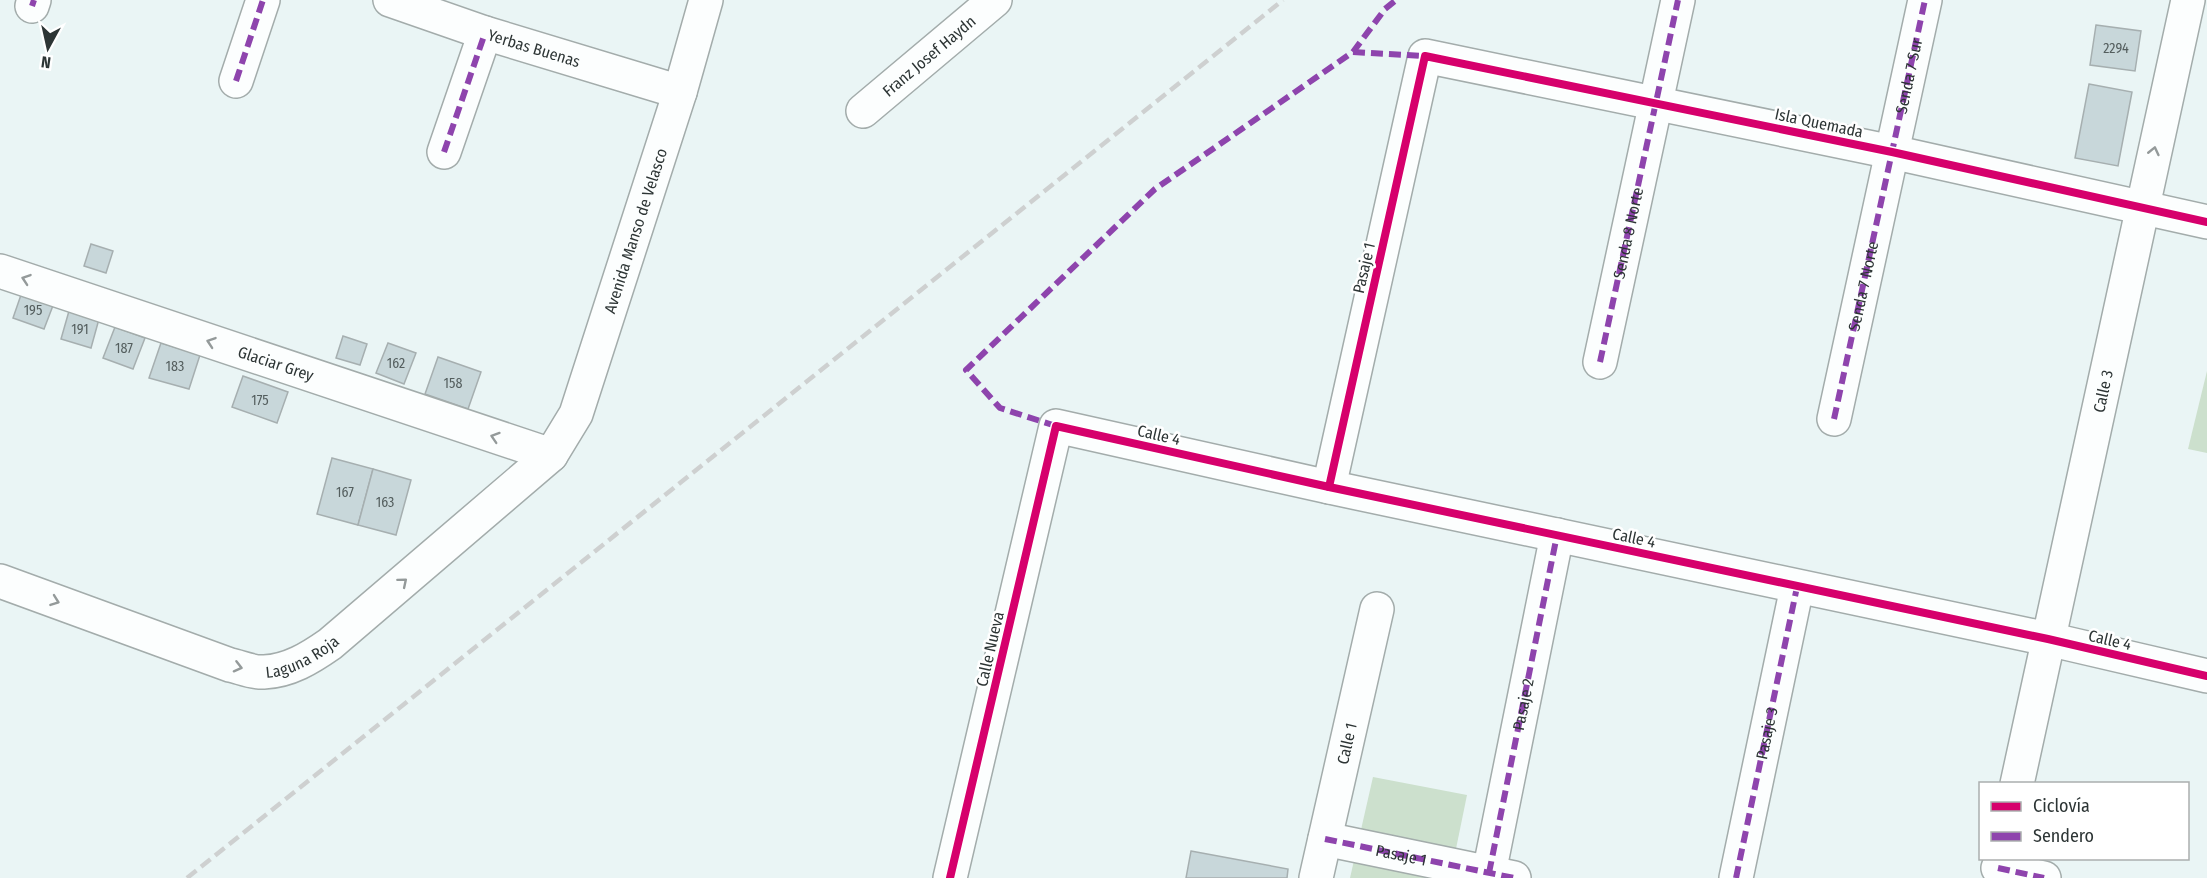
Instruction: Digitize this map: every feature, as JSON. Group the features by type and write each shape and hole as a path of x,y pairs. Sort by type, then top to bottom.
{"street":[{"path":"236,81 262,0"},
{"name":"Yerbas Buenas","path":"390,0 485,33 680,92"},
{"name":"Avenida Manso de Velasco","path":"551,455 576,414 680,92 706,0"},
{"name":"Franz Josef Haydn","path":"863,111 995,0"},
{"name":"Senda 8 Norte","path":"1600,362 1678,0"},
{"name":"Senda 7 Sur","path":"1892,152 1925,0"},
{"name":"Calle 3","path":"2017,782 2188,0"},
{"path":"444,152 485,33"},
{"name":"Isla Quemada","path":"1425,56 1892,152 2207,222"},
{"name":"Pasaje 1","path":"1329,487 1425,56"},
{"name":"Senda 7 Norte","path":"1834,419 1892,152"},
{"name":"Glaciar Grey","path":"0,271 551,455"},
{"name":"Calle 4","path":"1056,426 1329,487 2048,639 2207,676"},
{"name":"Calle Nueva","path":"950,878 1056,426"},
{"name":"Laguna Roja","path":"0,581 230,665 262,672 287,669 312,657 330,644 551,455"},
{"name":"Pasaje 2","path":"1501,875 1557,535"},
{"name":"Pasaje 3","path":"1736,878 1797,587"},
{"name":"Calle 1","path":"1316,878 1377,609"},
{"name":"Pasaje 1","path":"1325,839 1501,875"},
{"path":"1998,868 2044,878"}],"green space":[{"path":"2207,371 2207,453 2188,449"},
{"path":"1373,777 1467,795 1450,878 1350,878"}],"building":[{"path":"2096,25 2141,31 2135,71 2090,65"},
{"path":"2089,84 2132,92 2118,166 2075,158"},
{"path":"91,244 113,251 106,273 84,266"},
{"path":"22,292 54,303 44,329 13,318"},
{"path":"69,311 99,319 91,348 61,339"},
{"path":"115,327 145,338 133,369 103,358"},
{"path":"343,336 367,344 360,365 336,358"},
{"path":"161,343 200,355 189,389 149,378"},
{"path":"388,343 416,353 404,384 376,373"},
{"path":"438,357 481,372 468,409 425,394"},
{"path":"243,376 288,392 277,423 232,407"},
{"path":"332,458 373,469 358,525 317,514"},
{"path":"373,469 411,480 396,535 358,525"},
{"path":"1191,851 1288,869 1287,878 1186,878"}],"railway":[{"path":"187,878 1283,0"}],"marked path":[{"path":"32,6 34,0"},
{"path":"236,81 263,0"},
{"path":"1056,426 1000,408 966,370 1155,189 1353,52 1385,9 1396,0"},
{"path":"1600,362 1678,0"},
{"path":"1834,419 1925,0"},
{"path":"444,152 485,33"},
{"path":"1353,52 1425,56 1424,59"},
{"path":"1489,873 1557,535"},
{"path":"1736,878 1797,587"},
{"path":"1325,839 1514,878"},
{"path":"1998,868 2044,878"}],"cycle path":[{"path":"1329,487 1425,56 1892,152 2207,222"},
{"path":"950,878 1056,426 1329,487 2048,639 2207,676"}]}
